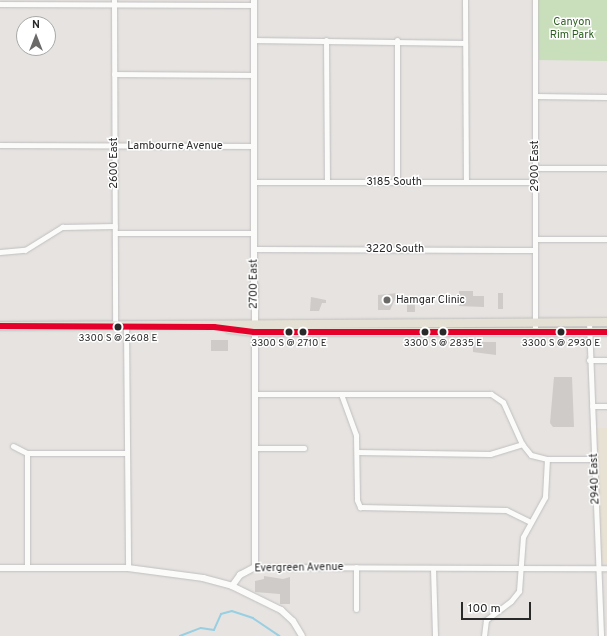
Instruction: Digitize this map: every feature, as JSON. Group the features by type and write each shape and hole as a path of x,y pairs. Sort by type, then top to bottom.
{"main road":[{"path":"0,326 214,327 254,323 607,322"},
{"path":"214,327 254,332 607,332"}],"street":[{"path":"465,0 466,182"},
{"name":"2900 East","path":"535,0 535,332"},
{"path":"0,4 8,2 254,3"},
{"name":"2600 East","path":"114,2 115,327"},
{"name":"2700 East","path":"254,3 255,567"},
{"path":"254,40 397,40 466,43"},
{"path":"326,40 326,182"},
{"path":"397,40 397,182"},
{"path":"114,74 254,75"},
{"path":"535,96 607,97"},
{"name":"Lambourne Avenue","path":"0,145 254,146"},
{"path":"535,168 607,168"},
{"name":"3185 South","path":"254,182 535,182"},
{"path":"0,252 26,250 45,236 66,227 115,226"},
{"path":"115,233 254,233"},
{"path":"535,239 607,239"},
{"name":"3220 South","path":"254,249 535,250"},
{"name":"2940 East","path":"589,322 589,360 601,636"},
{"path":"126,327 128,568"},
{"path":"589,360 607,360"},
{"path":"255,394 487,394 501,399 522,444 531,455 547,459 594,459"},
{"path":"341,394 355,432 359,505 368,509 506,510 529,521"},
{"path":"592,406 607,406"},
{"path":"356,452 490,454 522,444"},
{"path":"13,446 26,453 126,453"},
{"path":"255,448 304,448"},
{"path":"26,453 27,568"},
{"path":"484,636 486,620 511,601 519,591 522,568 523,537 529,521 545,497 547,459"},
{"name":"Evergreen Avenue","path":"232,586 240,575 255,567 607,568"},
{"path":"356,567 356,609"},
{"path":"0,568 128,568 190,575 232,586 281,610 294,621 302,636"},
{"path":"433,568 435,636"}],"shaded area":[{"path":"596,428 607,428 607,565 601,561"}],"green space":[{"name":"Canyon Rim Park","path":"537,0 607,0 607,61 539,60"}],"building":[{"path":"459,291 473,291 473,296 484,296 484,307 459,306"},
{"name":"Hamgar Clinic","path":"398,293 390,310 378,310 378,295"},
{"path":"498,293 503,293 503,309 498,309"},
{"path":"311,297 326,300 326,303 322,303 319,311 310,311"},
{"path":"407,298 415,298 415,312 407,312"},
{"path":"211,340 228,340 228,351 211,351"},
{"path":"473,342 496,342 496,355 473,352"},
{"path":"554,377 572,377 574,427 553,427 550,423"},
{"path":"264,576 283,579 290,577 290,604 280,604 280,594 255,592 255,581 264,579"}],"waterway":[{"path":"180,636 201,628 214,630 221,614 232,611 253,618 280,636"}],"transit line":[{"path":"0,326 214,327 254,332 607,332"}],"place":[{"name":"Hamgar Clinic","path":"387,300"},
{"name":"3300 S @ 2608 E","path":"118,327"},
{"name":"3300 S @ 2710 E","path":"289,332"},
{"name":"3300 S @ 2835 E","path":"443,332"},
{"name":"3300 S @ 2930 E","path":"561,332"}]}
